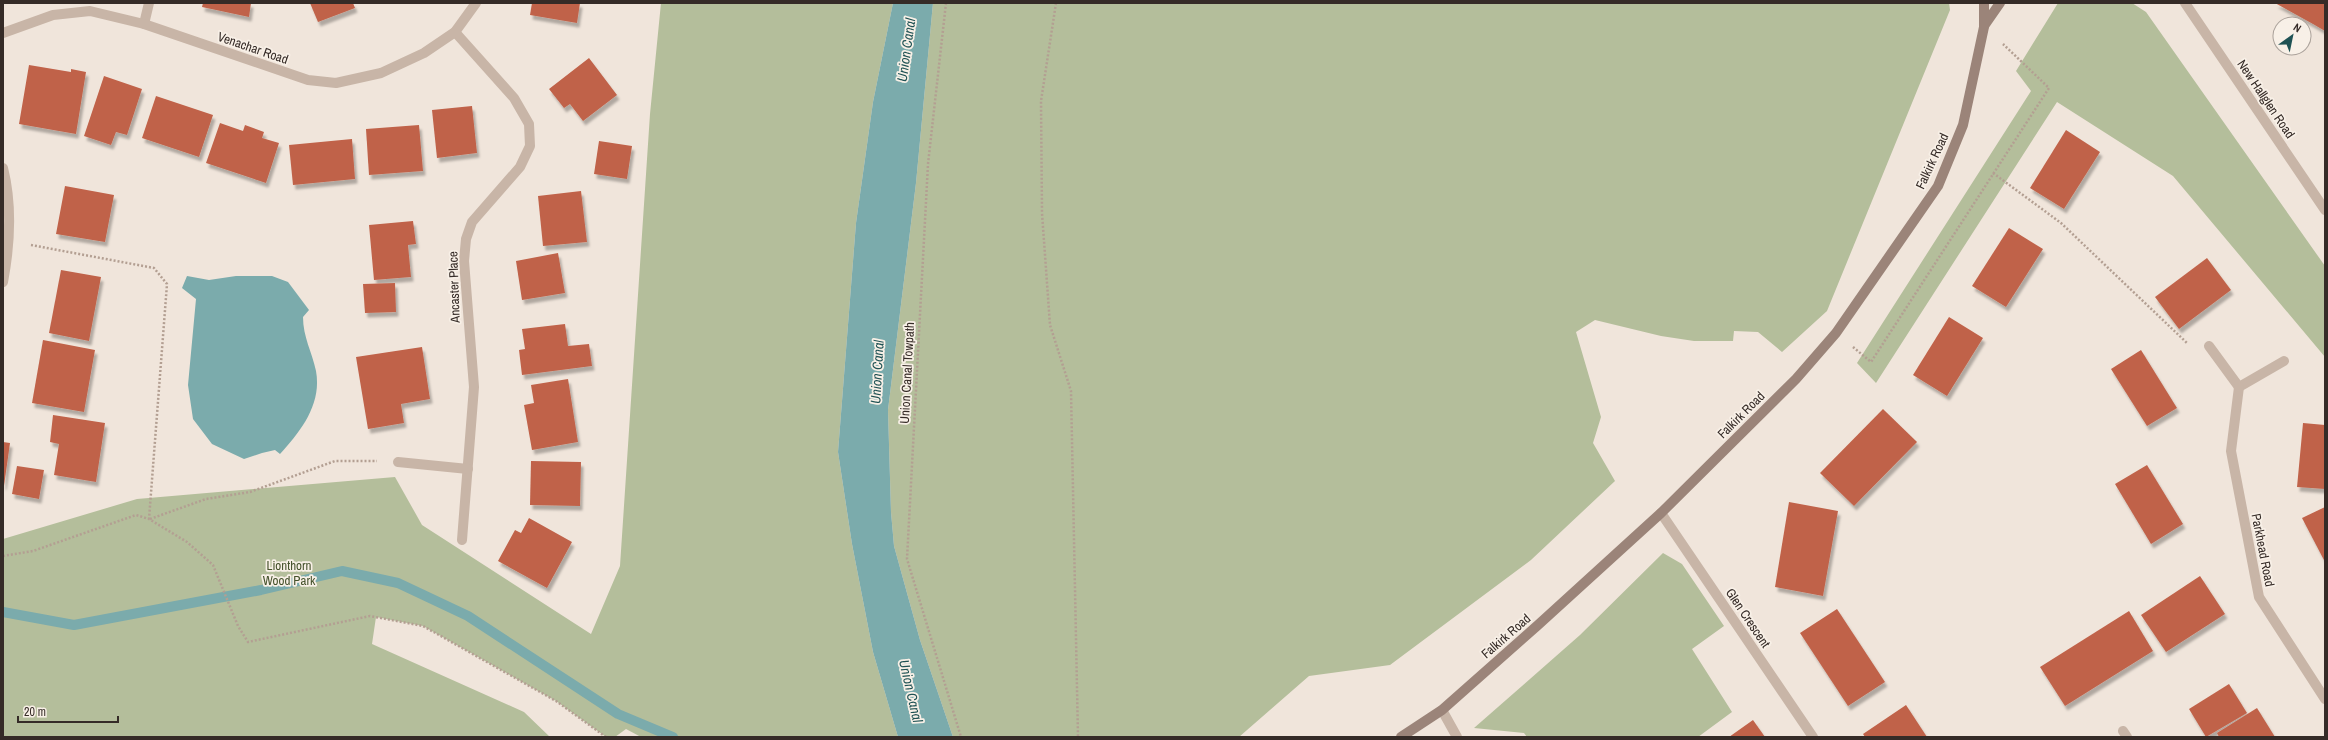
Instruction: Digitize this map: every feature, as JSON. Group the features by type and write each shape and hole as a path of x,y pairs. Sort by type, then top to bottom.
{"main road":[{"name":"Falkirk Road","path":"1400,737 1442,710 1661,513 1796,379 1836,333 1938,186 1963,125 1984,27 1984,3"},
{"name":"Falkirk Road","path":"1984,27 2000,3"}],"street":[{"path":"144,24 149,3"},
{"name":"Venachar Road","path":"3,33 53,15 90,11 144,24 308,80 336,83 381,72 424,53 454,32 476,3"},
{"name":"New Hallglen Road","path":"2185,3 2325,210"},
{"name":"Ancaster Place","path":"454,32 514,98 529,124 530,146 520,168 472,222 466,239 464,261 474,387 462,540"},
{"path":"3,168 6,180 9,241 3,282"},
{"path":"2209,346 2239,388 2284,361"},
{"name":"Parkhead Road","path":"2239,388 2231,451 2259,597 2325,699"},
{"path":"398,462 468,469"},
{"name":"Glen Crescent","path":"1661,513 1813,737"},
{"path":"1442,710 1457,737"}],"path":[{"name":"Union Canal Towpath","path":"946,3 928,164 907,559 961,737"},
{"path":"1056,3 1040,101 1042,213 1050,325 1071,391 1078,737"},
{"path":"1993,173 2061,223 2192,348"},
{"path":"9,241 154,268 167,284 149,519"},
{"path":"149,519 206,499 250,492 335,461 398,462"},
{"path":"3,556 33,551 136,515 149,519 187,542 213,565 238,626 248,642 370,616 423,626 556,701 606,737"}],"green space":[{"name":"Lionthorn Wood Park","path":"661,3 893,3 873,102 856,223 838,452 852,544 873,652 898,737 641,737 626,729 615,737 606,737 556,701 423,626 376,617 372,644 524,712 550,737 3,737 3,539 137,499 395,477 422,525 591,634 620,566 650,114"},
{"path":"933,3 1949,3 1950,10 1827,311 1782,352 1758,332 1734,331 1733,341 1694,341 1661,336 1595,320 1576,332 1601,417 1593,443 1615,481 1531,560 1390,665 1309,676 1239,737 953,737 920,640 894,546 891,512 888,410 916,183"},
{"path":"2058,3 2132,3 2146,12 2325,266 2325,357 2173,176 2057,102 1876,383 1857,363 2031,91 2016,71"},
{"path":"1663,553 1682,564 1724,626 1692,649 1732,712 1698,737 1527,737 1524,733 1474,728 1580,635"}],"water":[{"name":"Union Canal","path":"893,3 933,3 916,183 888,410 891,512 894,546 920,640 953,737 898,737 873,652 852,544 838,452 856,223 873,102"},
{"path":"187,276 209,280 236,276 272,276 288,282 309,310 303,317 303,324 316,371 316,395 313,406 302,426 280,454 275,450 244,459 212,444 193,419 188,385 196,299 182,288"}],"building":[{"path":"203,3 251,3 249,17 202,7"},
{"path":"310,3 353,3 355,8 318,22"},
{"path":"532,3 580,3 577,23 530,15"},
{"path":"2275,3 2325,3 2325,31 2312,23 2312,16 2299,16"},
{"path":"589,58 617,95 583,121 570,104 564,108 549,89"},
{"path":"29,65 71,72 71,69 86,72 76,134 19,124"},
{"path":"104,76 142,89 127,135 116,132 111,145 84,136"},
{"path":"156,96 213,115 199,157 142,138"},
{"path":"472,106 477,153 437,158 432,110"},
{"path":"220,123 243,131 245,125 264,132 262,138 279,143 266,183 206,163"},
{"path":"419,125 423,171 369,175 366,129"},
{"path":"2066,130 2100,152 2064,209 2030,188"},
{"path":"352,139 355,179 293,185 289,145"},
{"path":"599,141 632,146 627,179 594,174"},
{"path":"65,186 114,195 105,242 56,234"},
{"path":"581,191 587,242 543,246 538,196"},
{"path":"413,221 416,244 408,245 411,277 374,280 369,225"},
{"path":"2009,228 2043,249 2006,307 1972,286"},
{"path":"558,253 565,293 522,300 516,261"},
{"path":"2207,258 2231,290 2179,329 2155,297"},
{"path":"61,270 101,277 89,341 49,333"},
{"path":"395,283 396,312 365,313 363,284"},
{"path":"1949,317 1983,338 1947,396 1913,375"},
{"path":"565,324 568,346 589,344 592,366 522,375 519,350 525,349 522,329"},
{"path":"43,340 95,350 84,412 32,403"},
{"path":"422,347 430,399 401,404 404,423 368,429 356,357"},
{"path":"2141,350 2177,408 2147,426 2111,369"},
{"path":"568,379 578,442 532,450 524,405 534,403 531,385"},
{"path":"1883,409 1917,442 1854,506 1820,473"},
{"path":"53,415 105,423 96,482 54,475 59,444 50,442"},
{"path":"2303,423 2325,425 2325,489 2297,487"},
{"path":"3,442 10,443 4,486 3,485"},
{"path":"531,461 581,462 580,506 530,505"},
{"path":"2147,465 2183,524 2151,544 2115,484"},
{"path":"17,466 44,470 39,499 12,494"},
{"path":"1789,502 1838,511 1823,596 1775,587"},
{"path":"2325,507 2325,562 2302,518"},
{"path":"529,518 572,542 547,588 498,561 515,530 521,533"},
{"path":"2200,576 2225,614 2166,652 2141,615"},
{"path":"1837,609 1885,682 1848,706 1800,633"},
{"path":"2129,611 2153,651 2065,706 2040,667"},
{"path":"2229,684 2247,713 2206,737 2189,709"},
{"path":"1906,705 1927,737 1865,737 1863,734"},
{"path":"2257,708 2275,737 2219,737 2217,733"},
{"path":"1753,720 1765,737 1729,737"}],"waterway":[{"path":"3,612 74,625 261,590 342,571 398,583 468,616 618,714 673,737"}]}
